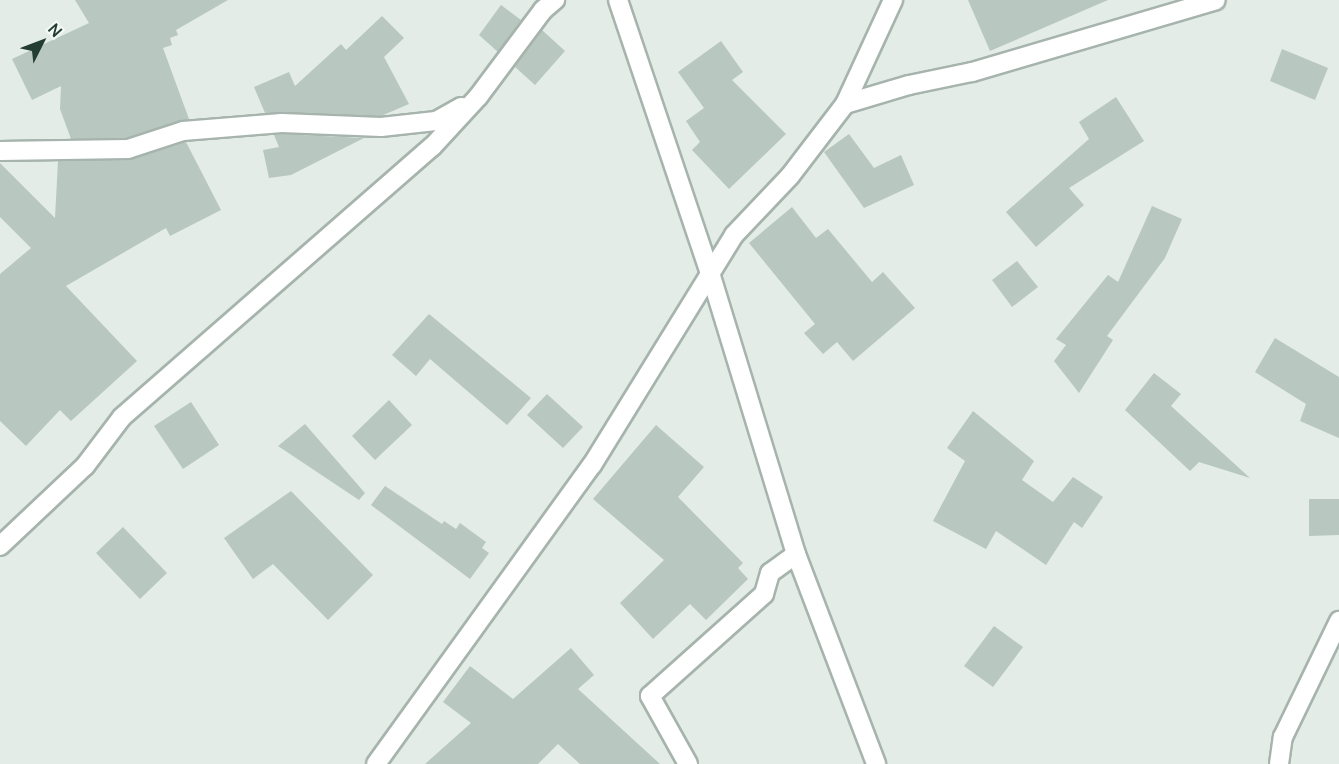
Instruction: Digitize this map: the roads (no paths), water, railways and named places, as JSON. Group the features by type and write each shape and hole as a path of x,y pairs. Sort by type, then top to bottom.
{"street":[{"path":"0,546 85,466 122,417 432,147 478,97 535,19 555,0"},
{"path":"618,0 711,276 796,554 876,764"},
{"path":"376,764 592,465 711,276 734,235 790,176 844,104 893,0"},
{"path":"844,104 909,85 972,72 1216,0"},
{"path":"0,151 128,149 183,131 282,123 381,127 436,121 478,97"},
{"path":"688,764 650,696 764,594 770,573 796,554"},
{"path":"1279,764 1283,737 1339,621"}]}
